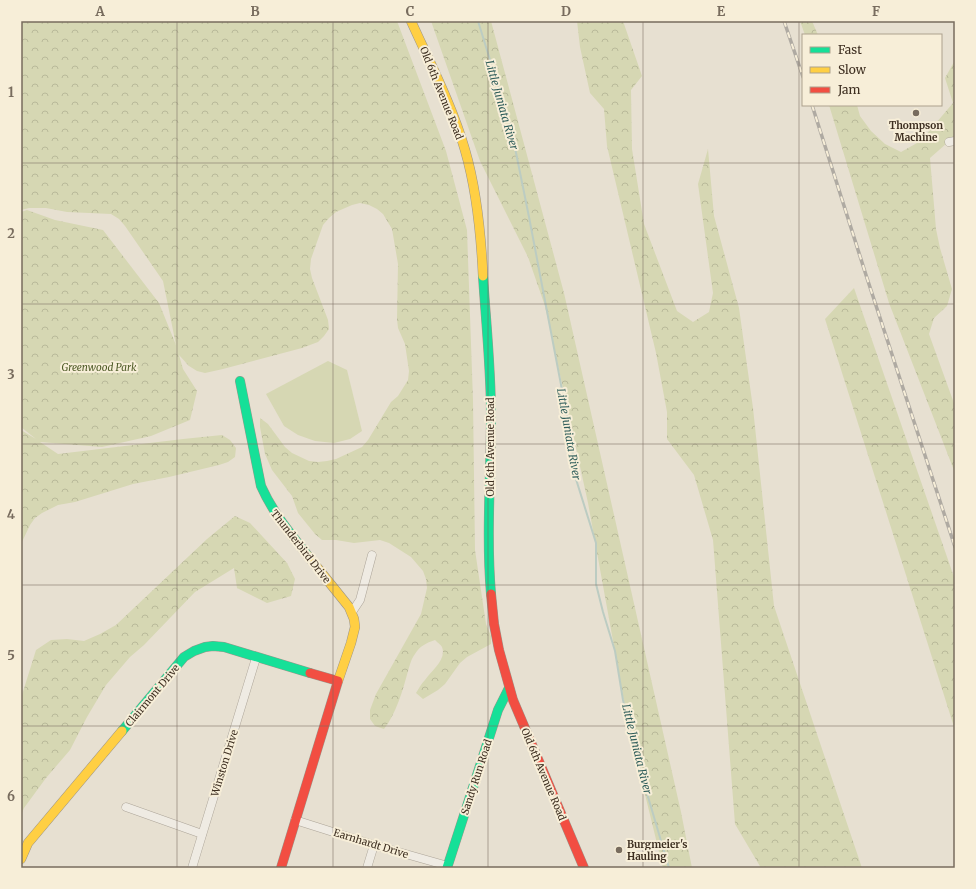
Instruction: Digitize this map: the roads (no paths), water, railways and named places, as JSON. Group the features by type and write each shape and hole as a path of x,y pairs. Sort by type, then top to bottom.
{"street":[{"name":"Old 6th Avenue Road","path":"411,21 456,122 465,149 475,194 491,399 488,523 490,593 499,649 513,700 584,868"},
{"name":"Thunderbird Drive","path":"240,381 256,464 261,486 266,497 282,525 352,612"},
{"path":"281,868 354,633 355,621 352,612 360,600 372,555"},
{"name":"Clairmont Drive","path":"21,859 28,843 184,657 194,651 203,647 213,646 226,648 338,681"},
{"name":"Winston Drive","path":"192,868 256,658"},
{"name":"Sandy Run Road","path":"447,867 498,710 509,688"},
{"path":"126,807 202,834"},
{"name":"Earnhardt Drive","path":"296,820 447,867"},
{"path":"367,868 374,845"}],"waterway":[{"name":"Little Juniata River","path":"478,21 511,128 571,437 575,476 596,543 596,584 615,651 623,700 636,756 669,868"}],"railway":[{"path":"784,21 802,74"},
{"path":"812,106 955,547"}],"place":[{"name":"Thompson Machine","path":"916,113"},
{"name":"Burgmeier's Hauling","path":"619,850"}],"park label":[{"name":"Greenwood Park","path":"99,367"}]}
